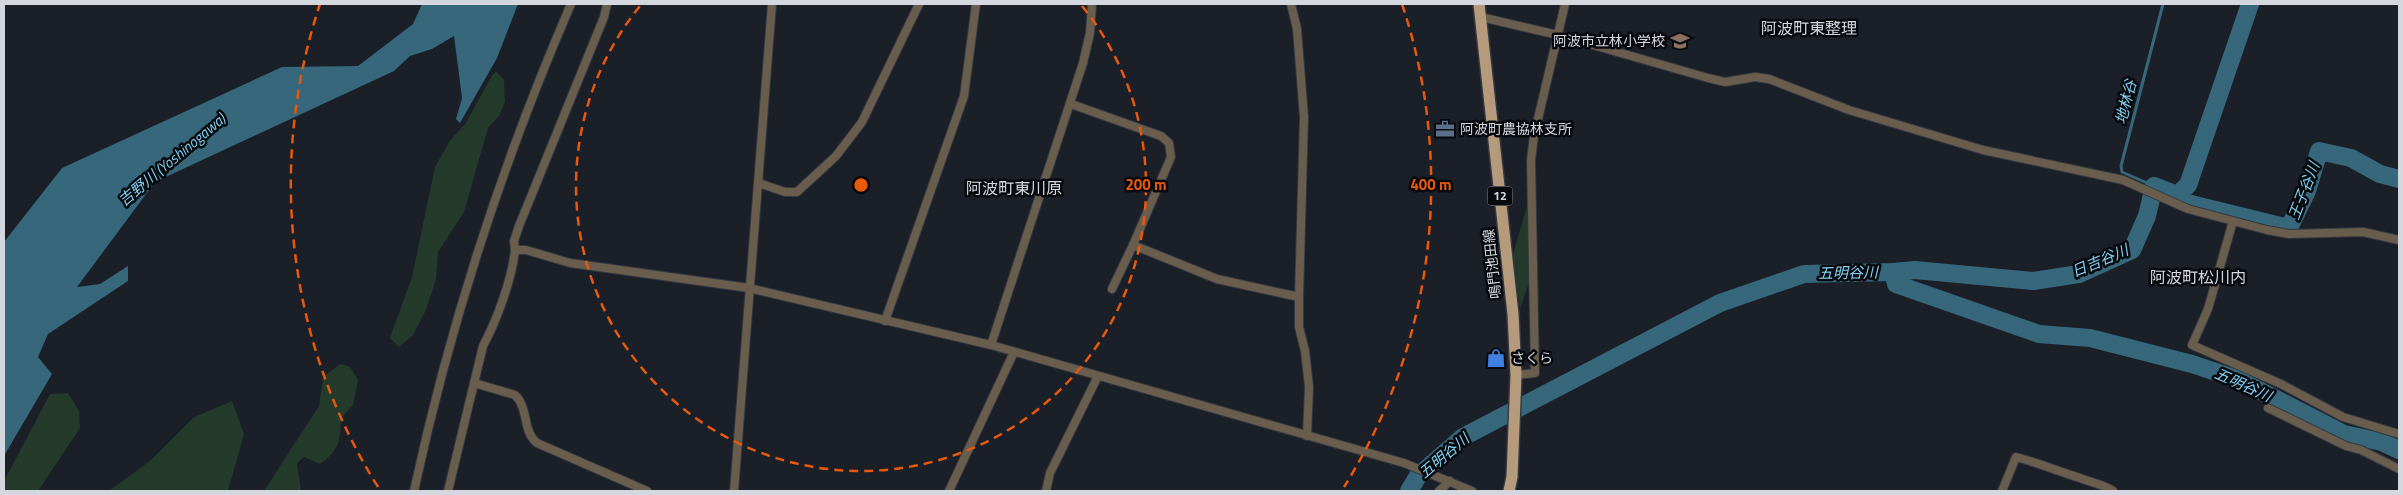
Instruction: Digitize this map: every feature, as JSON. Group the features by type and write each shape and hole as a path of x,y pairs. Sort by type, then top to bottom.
{"main road":[{"name":"鳴門池田線","path":"1479,4 1512,314 1516,375 1509,491"}],"street":[{"path":"414,491 468,281 508,158 571,4"},
{"path":"448,491 483,346 490,333 513,264 514,241 604,17 607,4"},
{"path":"734,491 772,4"},
{"path":"758,183 785,192 797,192 836,156 862,122 920,4"},
{"path":"884,321 964,96 976,4"},
{"path":"991,344 1071,104 1090,33 1092,4"},
{"path":"1291,4 1297,29 1304,117 1299,297 1300,327 1306,351 1309,387 1306,436"},
{"path":"1516,375 1535,373 1531,160 1534,136 1565,4"},
{"path":"1481,17 1558,35 1725,82 1755,77 1769,80 1849,110 1983,150 2123,180 2178,205 2233,221 2289,234 2363,232 2399,240"},
{"path":"1071,104 1162,136 1169,143 1171,157 1112,289"},
{"path":"2233,221 2208,309 2192,345 2281,384 2343,417 2399,434"},
{"path":"1133,245 1217,279 1299,297"},
{"path":"515,250 526,250 570,263 749,288 884,321 991,344 1413,467 1472,491"},
{"path":"949,491 1014,352"},
{"path":"1046,491 1050,473 1098,376"},
{"path":"474,382 515,396 520,400 530,438 537,443 647,491"},
{"path":"2268,408 2346,446 2361,450 2399,469"},
{"path":"2002,491 2016,457 2051,466 2104,485 2113,491"},
{"path":"1440,491 1447,480"}],"green space":[{"path":"496,71 504,80 505,102 499,116 488,128 464,212 438,252 436,279 426,310 413,335 399,347 390,338 412,277 435,167 449,142 466,123"},
{"path":"1528,203 1530,280 1520,309 1513,254"},
{"path":"340,364 350,367 358,380 353,405 341,418 338,444 332,454 320,464 304,457 297,463 301,491 264,491 319,406 323,377"},
{"path":"68,393 79,411 80,428 38,491 4,491 4,481 50,394"},
{"path":"232,401 244,434 228,491 109,491 151,460 194,417"}],"water":[{"name":"吉野川 (Yoshinogawa)","path":"422,4 518,4 497,58 460,123 456,119 462,98 454,36 432,49 410,56 394,71 155,182 77,287 100,284 128,266 128,281 48,334 38,357 52,374 4,456 4,242 62,168 282,67 358,66 413,24"}],"waterway":[{"name":"地林谷","path":"2154,186 2122,172 2121,166 2163,4"},
{"name":"五明谷川","path":"1409,491 1418,476 1463,437 1720,303 1804,274 1915,270 2033,281 2079,274 2132,250 2147,216 2154,186 2177,195 2188,185 2250,4"},
{"name":"王子谷川","path":"2177,195 2182,201 2191,204 2289,228 2307,191 2319,151 2351,158 2380,174 2399,179"},
{"name":"五明谷川","path":"1893,272 1896,284 2039,334 2090,338 2192,364 2237,379 2344,434 2382,442 2399,450"}],"place":[{"name":"阿波市立林小学校","path":"1680,41"},
{"name":"阿波町農協林支所","path":"1445,129"},
{"name":"さくら","path":"1496,358"}],"district":[{"name":"阿波町東整理","path":"1809,28"},
{"name":"阿波町東川原","path":"1014,188"},
{"name":"阿波町松川内","path":"2198,277"}],"water label":[{"name":"日吉谷川","path":"2100,261"}]}
